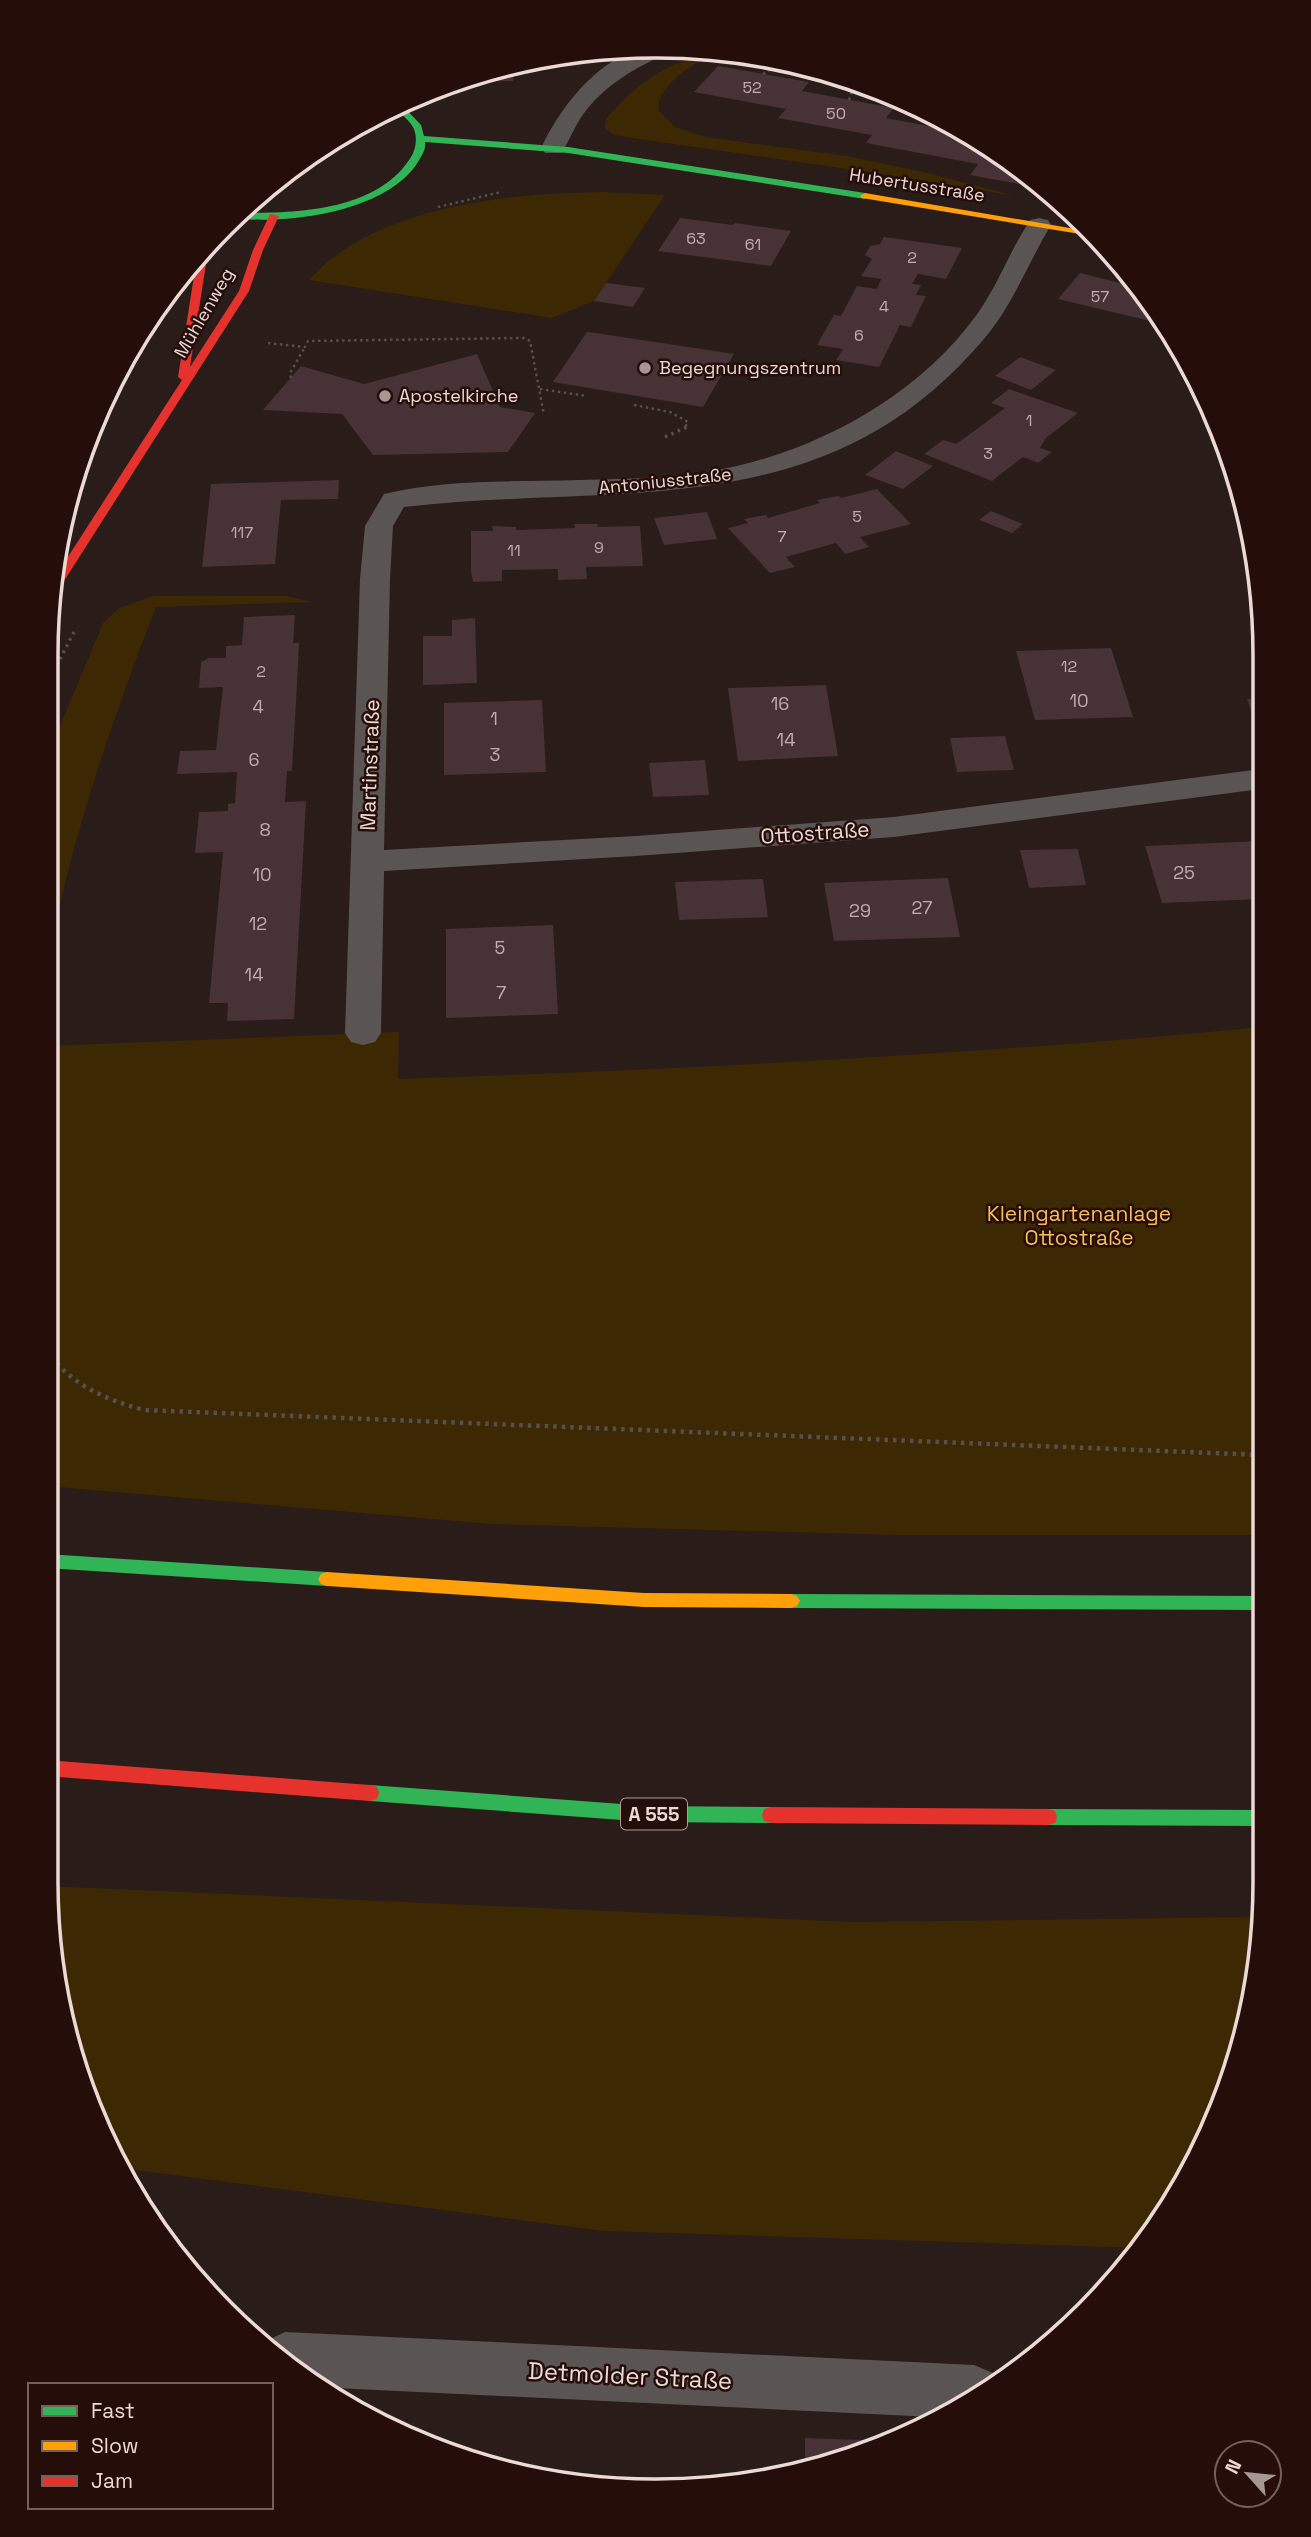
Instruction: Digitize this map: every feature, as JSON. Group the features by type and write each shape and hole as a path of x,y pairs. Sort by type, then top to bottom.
{"main road":[{"path":"251,216 274,216 325,209 361,198 402,176 421,163 422,139 419,128 406,112"},
{"name":"Hubertusstraße","path":"422,139 553,148 894,200 1077,232"},
{"name":"Hubertusstraße","path":"584,170 737,177"},
{"name":"Mühlenweg","path":"64,572 244,291 258,250 274,216"},
{"name":"Mühlenweg","path":"181,390 200,268"},
{"path":"58,1562 644,1600 1253,1603"},
{"name":"A 555","path":"58,1769 648,1814 1253,1818"}],"street":[{"path":"553,148 560,128 577,103 614,72 640,58"},
{"name":"Antoniusstraße","path":"394,500 446,493 643,486 696,481 777,464 836,442 884,413 949,363 998,306 1026,244 1039,225"},
{"name":"Martinstraße","path":"363,1033 379,526 394,500"},
{"name":"Ottostraße","path":"367,861 636,846 894,827 1253,780"},
{"name":"Detmolder Straße","path":"297,2360 967,2392"}],"path":[{"path":"763,74 769,68"},
{"path":"849,100 852,91"},
{"path":"291,378 290,373 308,341 513,336 530,341 544,415"},
{"path":"264,343 305,347"},
{"path":"540,389 587,396"},
{"path":"634,405 676,413 688,422 687,427 639,448 636,457 643,486"},
{"path":"58,1365 69,1378 101,1398 144,1410 1253,1455"}],"green space":[{"path":"689,59 703,60 670,84 659,102 659,111 675,127 705,137 847,156 928,173 1016,196 625,137 613,134 605,128 611,113 639,86 663,70"},
{"path":"603,192 665,195 594,301 552,318 309,280 336,255 369,235 406,220 486,201"},
{"path":"153,596 287,596 313,602 156,607 92,786 58,911 58,731 103,623 119,608"},
{"name":"Kleingartenanlage Ottostraße","path":"1253,1028 1253,1535 897,1535 492,1524 58,1487 58,1046 399,1032 398,1079 830,1060"},
{"path":"58,1887 854,1922 1252,1917 1242,1998 1222,2074 1192,2146 1153,2214 1128,2248 604,2231 132,2170 103,2110 78,2036 63,1960"}],"building":[{"path":"718,66 809,82 802,91 894,108 886,118 934,127 988,158 1024,185 970,175 978,164 866,143 872,135 778,118 786,109 694,92"},
{"path":"514,75 513,81 491,81"},
{"path":"680,218 791,231 771,266 658,251"},
{"path":"884,237 962,248 946,279 918,274 912,284 921,285 916,295 926,296 911,327 900,325 879,367 836,360 843,349 817,345 834,315 841,316 857,286 877,289 881,279 861,276 872,259 865,255 870,246 880,244"},
{"path":"1080,273 1123,284 1152,321 1058,299"},
{"path":"606,283 645,288 633,307 594,301"},
{"name":"Begegnungszentrum","path":"587,332 734,354 703,407 553,382"},
{"name":"Apostelkirche","path":"477,354 500,407 535,413 508,452 373,455 342,414 263,410 301,366 364,384"},
{"path":"1020,357 1056,370 1031,390 995,376"},
{"path":"1009,389 1078,413 1046,438 1040,448 1052,452 1038,463 1023,457 992,481 924,454 943,440 956,444 1005,408 991,403"},
{"path":"896,451 933,466 903,489 865,475"},
{"path":"339,480 338,499 281,500 275,564 202,567 211,484"},
{"path":"877,489 911,524 860,537 869,547 845,554 836,543 786,557 795,567 770,573 728,528 748,523 744,519 766,515 768,518 820,503 817,500 838,496 841,498"},
{"path":"991,511 1023,524 1012,533 979,520"},
{"path":"707,512 717,539 664,545 654,518"},
{"path":"574,524 598,524 597,527 640,526 643,566 586,567 587,579 558,580 558,569 502,570 502,581 473,582 471,531 493,531 492,526 516,527 516,530 575,528"},
{"path":"295,615 293,643 299,643 297,684 292,771 287,771 285,802 306,801 294,1019 227,1021 228,1003 209,1003 223,852 195,853 199,812 228,811 228,804 235,803 237,772 177,774 180,751 216,750 223,687 199,688 201,662 209,658 226,658 226,646 242,645 244,617"},
{"path":"475,618 477,683 423,685 423,636 452,636 452,620"},
{"path":"1111,648 1133,717 1035,720 1016,651"},
{"path":"826,685 838,756 738,761 728,688"},
{"path":"1247,699 1253,699 1253,716"},
{"path":"542,700 546,772 444,775 444,703"},
{"path":"1005,736 1014,770 957,772 950,738"},
{"path":"705,760 709,795 653,797 649,763"},
{"path":"1253,841 1253,899 1162,903 1145,846"},
{"path":"1078,849 1086,885 1029,888 1020,850"},
{"path":"948,878 960,937 834,941 824,883"},
{"path":"763,879 768,917 679,920 675,882"},
{"path":"553,925 558,1014 446,1018 446,929"},
{"path":"805,2438 868,2440 848,2448 805,2460"}],"traffic: fast":[{"path":"251,216 286,215 341,206 390,185 408,169 421,148 418,127 405,113"},
{"path":"422,139 568,150 865,196"},
{"path":"58,1562 327,1579"},
{"path":"791,1601 1253,1603"},
{"path":"370,1793 648,1814 771,1815"},
{"path":"1048,1817 1253,1818"}],"traffic: slow":[{"path":"865,196 1077,232"},
{"path":"327,1579 644,1600 791,1601"}],"traffic: jam":[{"path":"64,572 244,291 258,250 274,216"},
{"path":"183,377 200,268"},
{"path":"58,1769 370,1793"},
{"path":"771,1815 1048,1817"}],"place":[{"name":"Begegnungszentrum","path":"645,368"},
{"name":"Apostelkirche","path":"385,396"}]}
